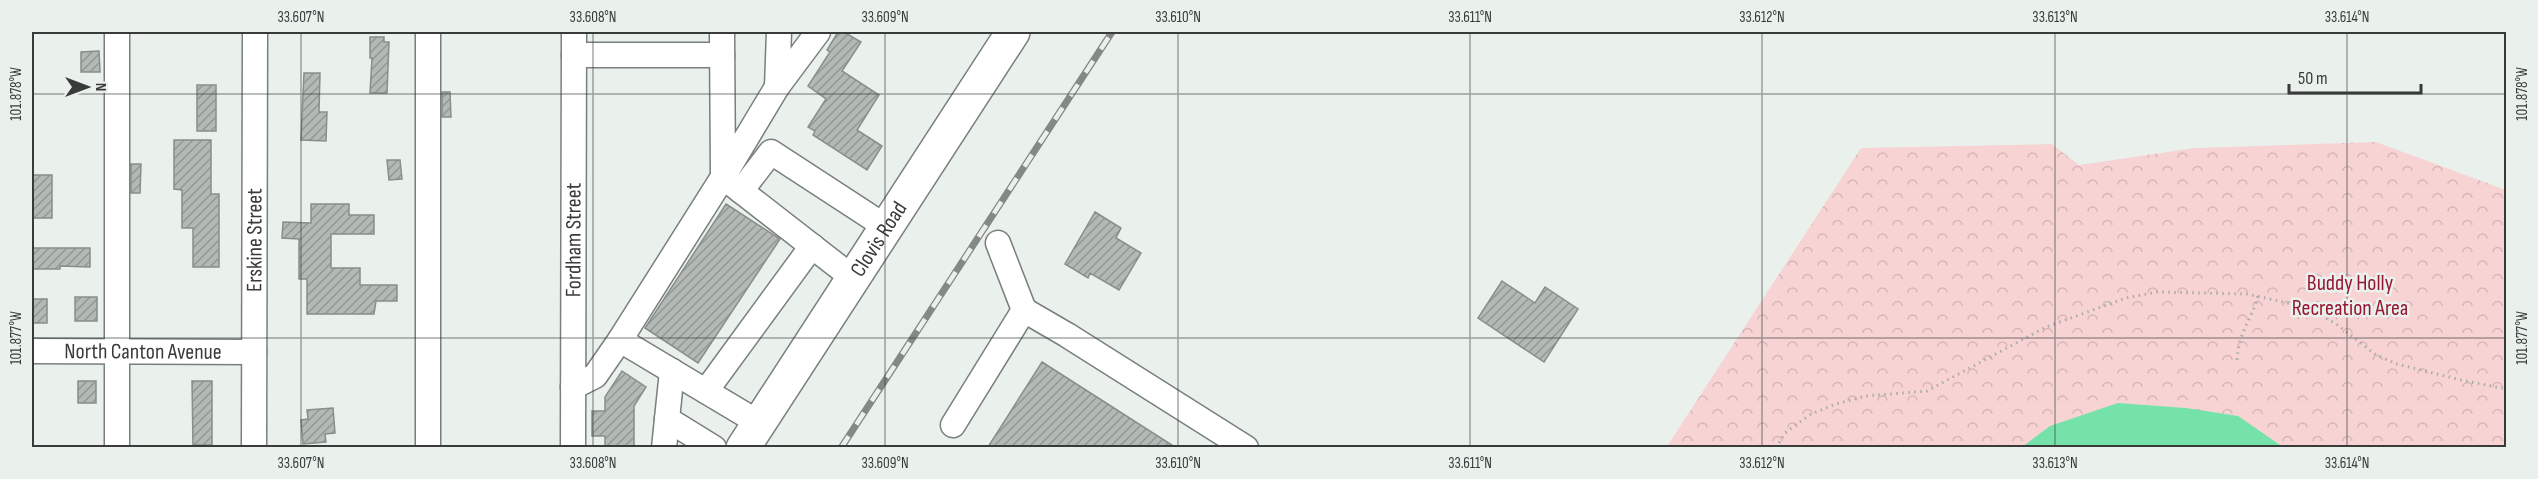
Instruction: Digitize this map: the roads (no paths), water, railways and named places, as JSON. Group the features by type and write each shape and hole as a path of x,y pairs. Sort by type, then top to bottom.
{"highway":[{"name":"Clovis Road","path":"751,435 1013,32"}],"street":[{"path":"117,32 117,447"},
{"name":"Erskine Street","path":"254,447 255,32"},
{"path":"428,32 428,447"},
{"path":"777,87 779,32"},
{"path":"573,387 595,376 732,184 777,87 818,32"},
{"path":"574,43 722,43 732,184 854,278"},
{"name":"Fordham Street","path":"573,447 574,43"},
{"path":"732,184 771,152 886,226"},
{"path":"998,243 1024,310 1246,447"},
{"path":"705,392 812,246"},
{"path":"953,425 1024,310"},
{"path":"620,340 705,392 751,435"},
{"name":"North Canton Avenue","path":"32,351 254,352"},
{"path":"664,447 672,371"},
{"path":"667,419 714,447"}],"railway":[{"path":"841,448 1112,32"}],"park label":[{"name":"Buddy Holly Recreation Area","path":"2350,296"}]}
